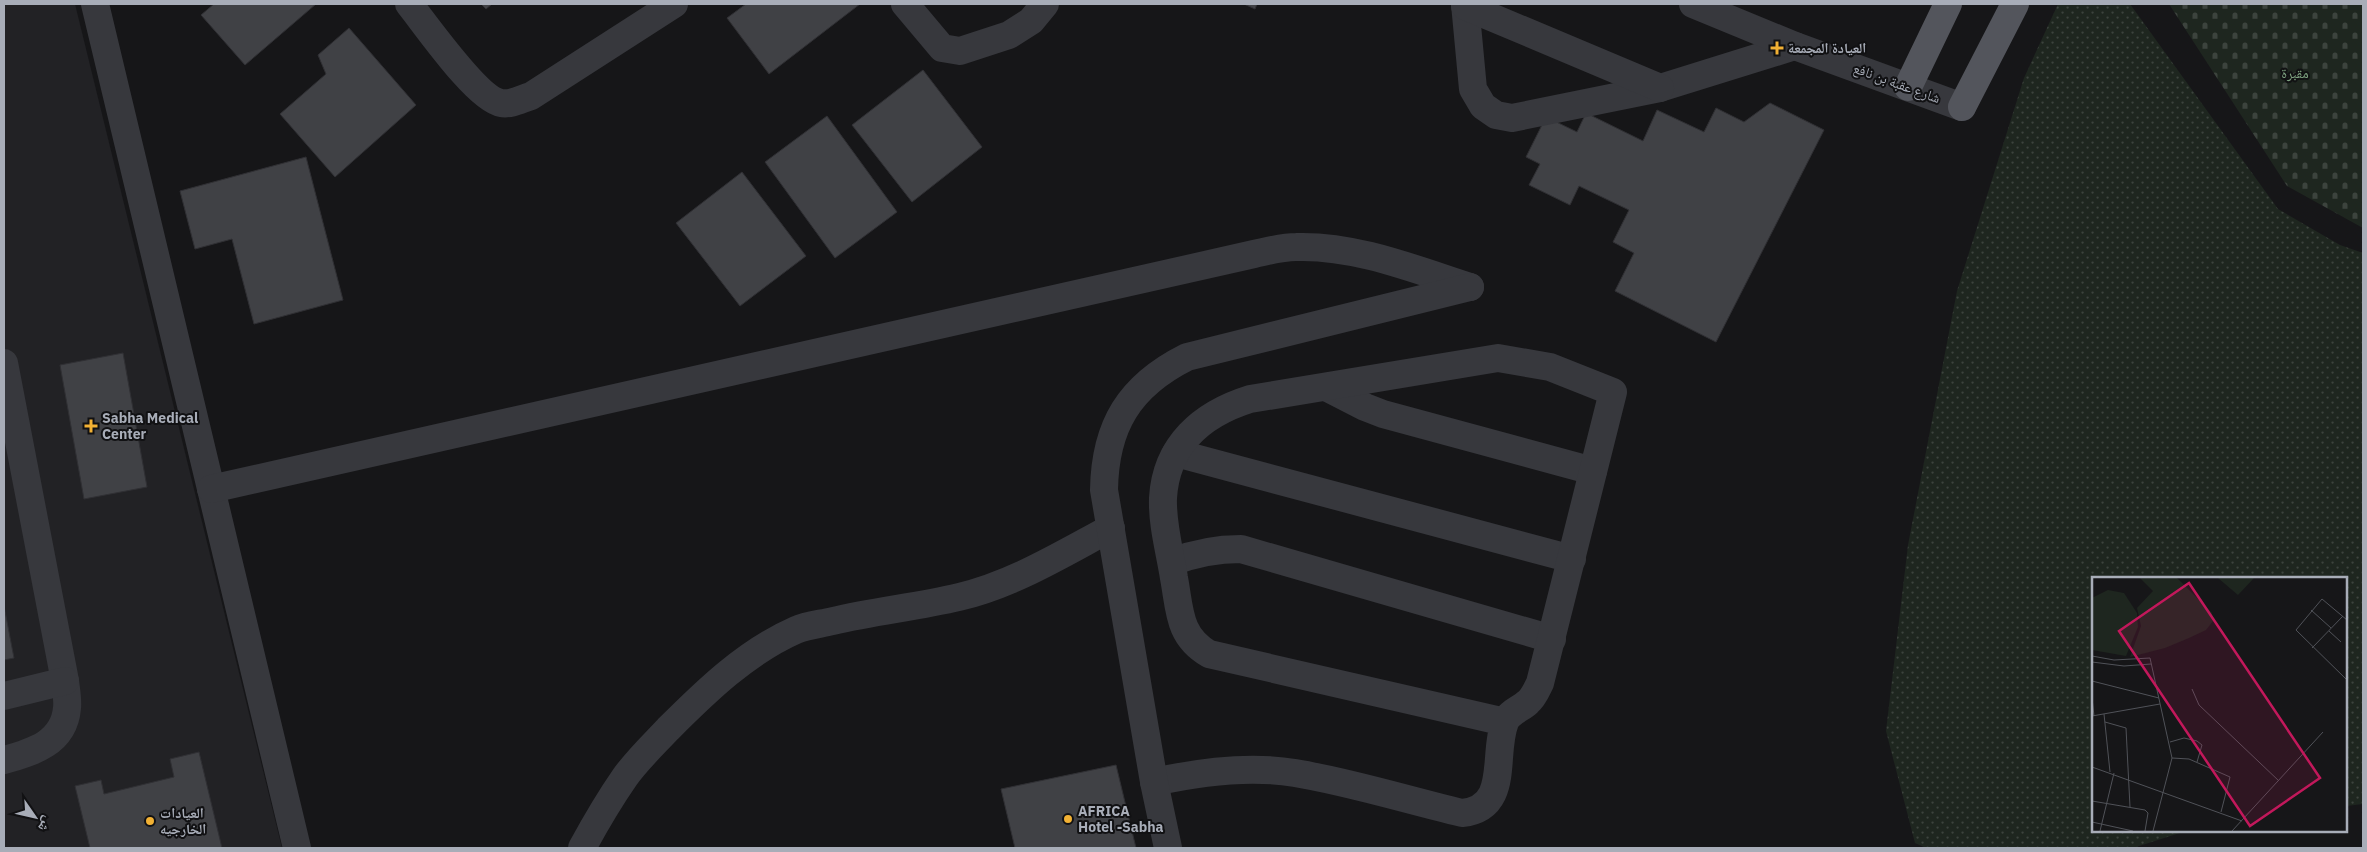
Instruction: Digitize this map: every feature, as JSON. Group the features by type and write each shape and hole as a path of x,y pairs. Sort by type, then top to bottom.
{"main road":[{"path":"1908,87 1948,4"},
{"path":"1962,107 2015,4"}],"street":[{"path":"96,4 297,848"},
{"path":"409,4 477,88 500,103 516,102 530,96 674,4"},
{"path":"905,4 942,48 960,51 1009,35 1031,21 1046,4"},
{"name":"شارع عقبة بن نافع","path":"1693,4 1795,46 1962,107"},
{"path":"1660,88 1465,5 1473,89 1483,106 1496,115 1512,118 1660,88 1795,46"},
{"path":"211,488 1244,256 1287,248 1344,250 1470,287 1209,350 1187,357 1165,368 1146,382 1130,400 1118,420 1109,443 1105,466 1104,490 1154,782 1168,848"},
{"path":"1154,782 1217,771 1255,770 1294,773 1462,813 1473,812 1491,798 1495,787 1505,722 1514,712 1529,702 1536,693 1540,683 1613,392 1550,367 1498,358 1250,399 1227,406 1207,418 1190,434 1176,453 1167,475 1163,498 1164,522 1184,630 1198,647 1209,654 1505,722"},
{"path":"4,363 65,681 67,708 61,730 46,746 4,760"},
{"path":"1326,386 1358,404 1384,414 1593,471"},
{"path":"1176,453 1572,559"},
{"path":"582,848 626,775 660,738 706,691 770,644 798,630 869,612 946,600 1001,584 1036,568 1111,528"},
{"path":"1172,562 1194,554 1219,549 1241,549 1552,639"},
{"path":"4,696 65,681"}],"shaded area":[{"name":"Sabha Medical Center","path":"4,4 75,4 282,848 4,848"}],"green space":[{"path":"2058,4 2130,4 2278,209 2340,245 2363,253 2363,804 2347,806 2347,577 2092,577 2092,832 2183,832 2133,848 1926,848 1915,843 1886,731 1908,545 1957,291 2024,78"},
{"name":"مقبرة","path":"2169,4 2363,4 2363,228 2287,186"}],"building":[{"path":"214,4 316,4 245,65 201,15"},
{"path":"481,4 492,4 486,9"},
{"path":"746,4 860,4 769,74 727,18"},
{"path":"1244,4 1257,4 1255,9"},
{"path":"349,28 416,105 335,177 280,114 326,74 318,55"},
{"path":"923,70 982,147 912,202 852,125"},
{"path":"1770,103 1824,130 1716,342 1615,291 1634,253 1613,242 1629,210 1579,186 1570,205 1529,185 1540,164 1526,157 1546,117 1577,132 1586,113 1643,141 1657,110 1704,132 1716,108 1744,122"},
{"path":"827,116 897,212 835,258 765,162"},
{"path":"306,157 343,300 254,324 232,239 195,249 180,191"},
{"path":"742,172 806,256 740,306 676,223"},
{"path":"123,353 147,487 84,499 60,365"},
{"path":"4,606 14,658 4,660"},
{"name":"العيادات الخارجيه","path":"199,752 222,848 90,848 75,786 101,780 104,794 174,777 170,759"},
{"name":"AFRICA Hotel -Sabha","path":"1116,765 1136,848 1015,848 1001,789"}],"place":[{"name":"العيادة المجمعة","path":"1777,48"},
{"name":"Sabha Medical Center","path":"91,426"},
{"name":"AFRICA Hotel -Sabha","path":"1068,819"},
{"name":"العيادات الخارجيه","path":"150,821"}]}
